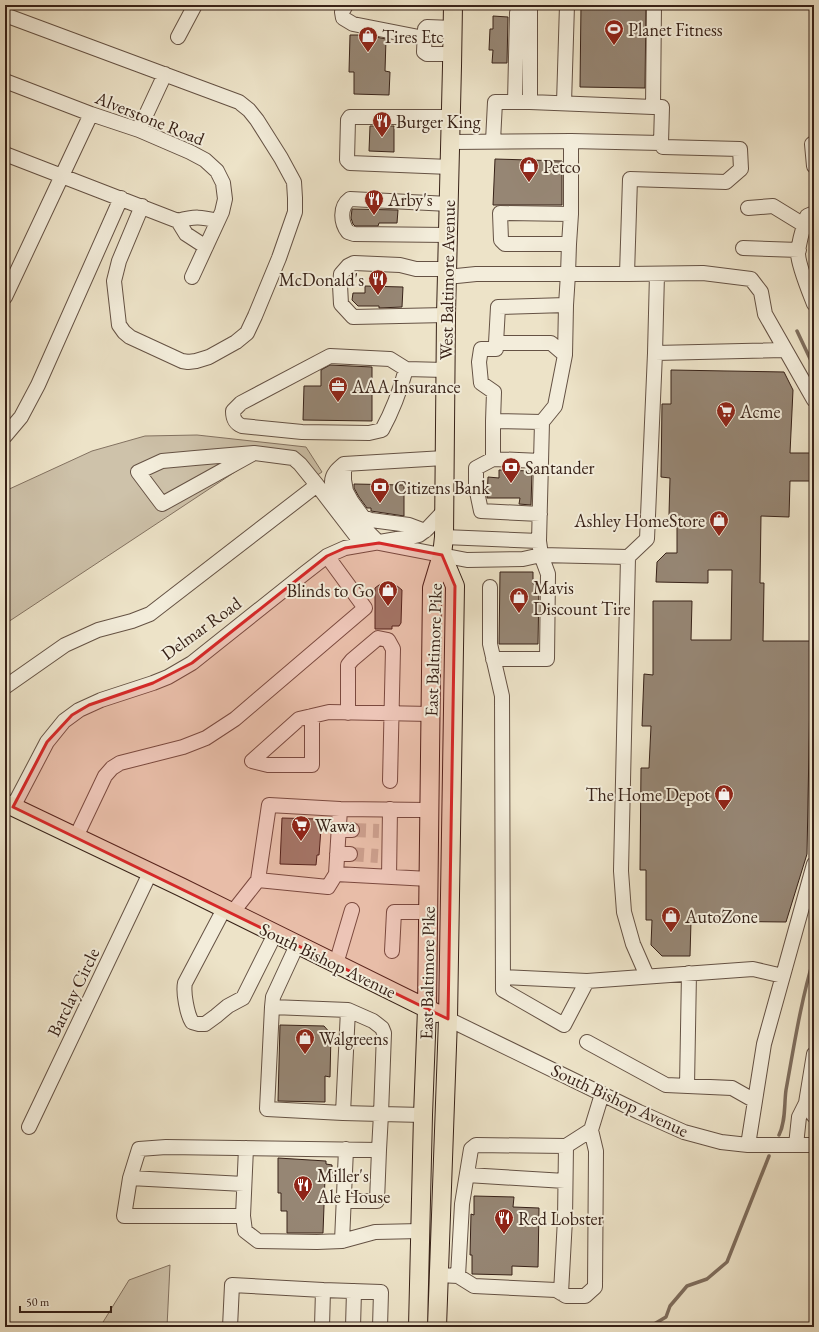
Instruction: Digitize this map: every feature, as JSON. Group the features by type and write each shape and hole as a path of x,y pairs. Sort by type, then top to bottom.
{"main road":[{"name":"West Baltimore Avenue","path":"442,555 444,537 445,370 453,18"},
{"name":"East Baltimore Pike","path":"418,1327 429,912 432,588 442,555"},
{"name":"East Baltimore Pike","path":"438,1327 448,1019 455,586 442,555"},
{"path":"430,746 452,746"},
{"name":"South Bishop Avenue","path":"9,805 448,1019"}],"street":[{"path":"178,38 195,5"},
{"path":"346,5 342,12 343,18 352,24 424,38"},
{"path":"452,54 427,54 424,52 425,29 453,18 460,5"},
{"path":"514,102 517,13 520,5"},
{"path":"530,5 530,102"},
{"path":"564,103 567,5"},
{"path":"653,107 654,5"},
{"path":"5,15 239,102 249,110 282,158 294,182 295,212 255,316 247,333 236,342 209,356 196,361 188,362 182,361 130,337 124,332 120,325 114,281 119,261 142,206"},
{"path":"139,130 164,74"},
{"name":"Alverstone Road","path":"5,81 91,114 139,130 190,152 205,160 217,171 223,183 225,198 222,212 192,277"},
{"path":"493,141 495,102 564,103 662,107 661,143 663,147 740,149 741,169 726,182 630,179 627,274"},
{"path":"5,297 91,114"},
{"path":"450,167 350,163 347,160 348,120 350,117 451,117"},
{"path":"451,142 571,141 661,143"},
{"path":"493,659 547,659 548,574 541,555 539,541 542,422 555,406 565,355 571,214 571,141"},
{"path":"812,144 814,166"},
{"path":"5,154 178,220 193,217 218,222"},
{"path":"5,436 21,417 38,385 121,198"},
{"path":"448,235 354,234 348,232 342,221 343,210 346,202 350,199 449,204"},
{"path":"748,208 773,206 804,225"},
{"path":"569,244 505,244 500,240 500,213 571,214"},
{"path":"814,213 807,216 801,233 798,254 814,304"},
{"path":"178,220 186,234 206,247"},
{"path":"743,248 799,250"},
{"path":"446,315 353,317 341,304 341,274 348,266 354,263 400,265 416,269 447,273 703,273 751,279 761,292 765,314 814,400"},
{"path":"647,976 633,944 624,912 622,871 628,557 647,539 658,274"},
{"path":"493,459 494,392 481,383 479,362 481,349 496,349 498,307 566,305"},
{"path":"496,342 552,343 565,355"},
{"path":"655,353 785,350"},
{"path":"406,369 398,396 390,416 382,430 368,433 302,432 242,426 237,424 233,418 233,411 241,403 330,356 390,359 406,369 445,370"},
{"path":"493,421 542,422"},
{"path":"254,453 162,504 138,472 162,461 254,453 293,458 300,464 317,485 363,545"},
{"path":"379,542 364,528 334,491 332,482 335,472 344,464 444,458"},
{"path":"540,514 481,511 476,487 476,468 493,459 542,460"},
{"path":"344,464 344,480 346,490 352,502 363,517 371,520 409,525 425,531"},
{"path":"5,687 65,645 98,630 132,621 150,614 317,485"},
{"name":"Delmar Road","path":"9,805 47,742 58,728 72,715 89,704 153,683 168,677 192,663 327,556 345,548 419,535 425,531 444,510"},
{"path":"444,537 539,541"},
{"name":"Delmar Road","path":"379,542 467,560 523,559 541,555 628,557"},
{"path":"76,837 105,776 112,768 120,764 183,747 206,738 236,719 365,608 327,556"},
{"path":"490,587 490,644 502,696 503,990 564,1025 587,981"},
{"path":"348,713 348,665 378,638 388,640 393,649 390,781"},
{"path":"312,716 312,765 268,765 252,761 299,718 329,712 430,714"},
{"path":"275,934 243,998 228,1006 205,1024 192,1022 188,1011 184,987 185,982 228,911 258,880 269,804 340,809 429,810"},
{"path":"258,880 328,887 336,874 344,854 345,830 340,809"},
{"path":"389,877 384,856 384,832 390,810"},
{"path":"748,1145 764,1044 814,864"},
{"name":"Barclay Circle","path":"29,1127 150,873"},
{"path":"336,874 429,879"},
{"path":"336,964 352,910"},
{"path":"392,951 394,912 429,912"},
{"path":"296,945 273,997 267,1109 423,1115"},
{"path":"503,977 587,981 753,969 783,976"},
{"path":"687,1086 689,973"},
{"path":"272,1007 348,1010 373,1021 382,1028 384,1033 377,1201 344,1201"},
{"path":"343,1113 348,1010"},
{"name":"South Bishop Avenue","path":"448,1019 684,1132 721,1142 748,1145 814,1145"},
{"path":"587,1042 666,1085 732,1088 755,1101"},
{"path":"796,1145 799,1117 806,1103 814,1054"},
{"path":"439,1275 458,1276 474,1286 556,1290 566,1296 585,1296 595,1286 596,1152 591,1130 602,1094"},
{"path":"806,1103 814,1116"},
{"path":"458,1276 462,1204 471,1149 476,1145 566,1146 591,1130"},
{"path":"561,1292 566,1146"},
{"path":"243,1216 124,1216 130,1178 139,1149 166,1147 378,1150"},
{"path":"246,1148 243,1216 246,1231 258,1241 342,1241 376,1232 420,1231"},
{"path":"342,1241 346,1149"},
{"path":"467,1175 565,1181"},
{"path":"130,1178 244,1184"},
{"path":"230,1327 232,1285 380,1292 380,1327"},
{"path":"322,1327 323,1290"},
{"path":"353,1327 354,1291"}],"highlighted area":[{"path":"379,543 442,555 455,586 448,1019 13,807 47,742 72,715 89,705 153,683 192,663 327,556 345,548"}],"shaded area":[{"path":"197,435 306,447 322,472 307,482 289,462 256,458 5,624 5,491 92,451 145,436"},
{"path":"170,1265 167,1327 100,1327 129,1280"}],"building":[{"name":"Planet Fitness","path":"581,5 646,5 645,88 580,87"},
{"path":"493,16 508,17 507,63 492,63 493,50 489,50 490,29 493,29"},
{"name":"Tires Etc","path":"350,35 365,35 386,39 385,71 390,72 389,95 354,94 354,72 349,72"},
{"name":"Burger King","path":"370,126 394,126 394,152 369,151"},
{"name":"Petco","path":"495,159 562,161 562,205 493,205"},
{"name":"Arby's","path":"352,209 398,210 397,223 379,223 378,226 355,226 351,218"},
{"name":"McDonald's","path":"365,286 403,287 402,307 379,308 379,306 358,306 352,300 353,293 365,293"},
{"name":"AAA Insurance","path":"330,365 372,367 372,421 303,420 304,386 321,386 321,370"},
{"path":"671,370 784,372 793,390 790,453 810,453 810,481 790,481 789,517 761,516 760,583 764,583 763,641 811,641 807,854 786,922 691,921 690,956 662,956 651,945 652,920 646,920 646,870 640,870 641,768 649,768 651,726 642,726 644,674 653,675 653,601 692,601 691,640 731,640 732,570 708,570 708,583 656,582 657,562 666,553 677,553 677,515 669,515 670,478 661,477 662,404 671,404"},
{"name":"Santander","path":"499,470 532,471 531,505 519,504 520,498 487,498 488,477 499,478"},
{"name":"Citizens Bank","path":"354,484 404,485 404,516 371,511 371,508 367,508 359,497 354,488"},
{"name":"Mavis Discount Tire","path":"500,572 533,572 533,584 539,585 538,644 499,644"},
{"name":"Blinds to Go","path":"379,585 397,586 402,590 401,623 399,626 392,626 392,629 375,629 375,588"},
{"name":"Wawa","path":"282,818 318,819 318,829 321,829 319,855 317,855 316,865 280,864"},
{"name":"Walgreens","path":"280,1025 324,1026 331,1034 330,1077 325,1076 325,1102 278,1101"},
{"name":"Miller's Ale House","path":"278,1158 326,1161 326,1164 332,1165 332,1178 325,1178 323,1233 287,1233 287,1211 281,1211 281,1193 278,1193"},
{"name":"Red Lobster","path":"474,1196 514,1197 513,1207 539,1208 538,1267 512,1266 512,1275 472,1274 472,1255 470,1255 471,1214 474,1215"}],"waterway":[{"path":"797,331 814,367"},
{"path":"779,1135 784,1118 786,1090 798,1023 814,958"},
{"path":"649,1327 666,1317 670,1306 687,1286 707,1279 727,1262 769,1156"}],"tunnel":[{"path":"352,830 379,831"},
{"path":"350,854 378,856"}],"place":[{"name":"Planet Fitness","path":"614,46"},
{"name":"Tires Etc","path":"368,53"},
{"name":"Burger King","path":"382,138"},
{"name":"Petco","path":"529,183"},
{"name":"Arby's","path":"374,216"},
{"name":"McDonald's","path":"378,296"},
{"name":"AAA Insurance","path":"338,403"},
{"name":"Acme","path":"726,428"},
{"name":"Santander","path":"511,484"},
{"name":"Citizens Bank","path":"380,504"},
{"name":"Ashley HomeStore","path":"719,537"},
{"name":"Blinds to Go","path":"388,607"},
{"name":"Mavis Discount Tire","path":"519,614"},
{"name":"The Home Depot","path":"724,811"},
{"name":"Wawa","path":"301,842"},
{"name":"AutoZone","path":"671,933"},
{"name":"Walgreens","path":"305,1055"},
{"name":"Miller's Ale House","path":"303,1202"},
{"name":"Red Lobster","path":"504,1235"}]}
